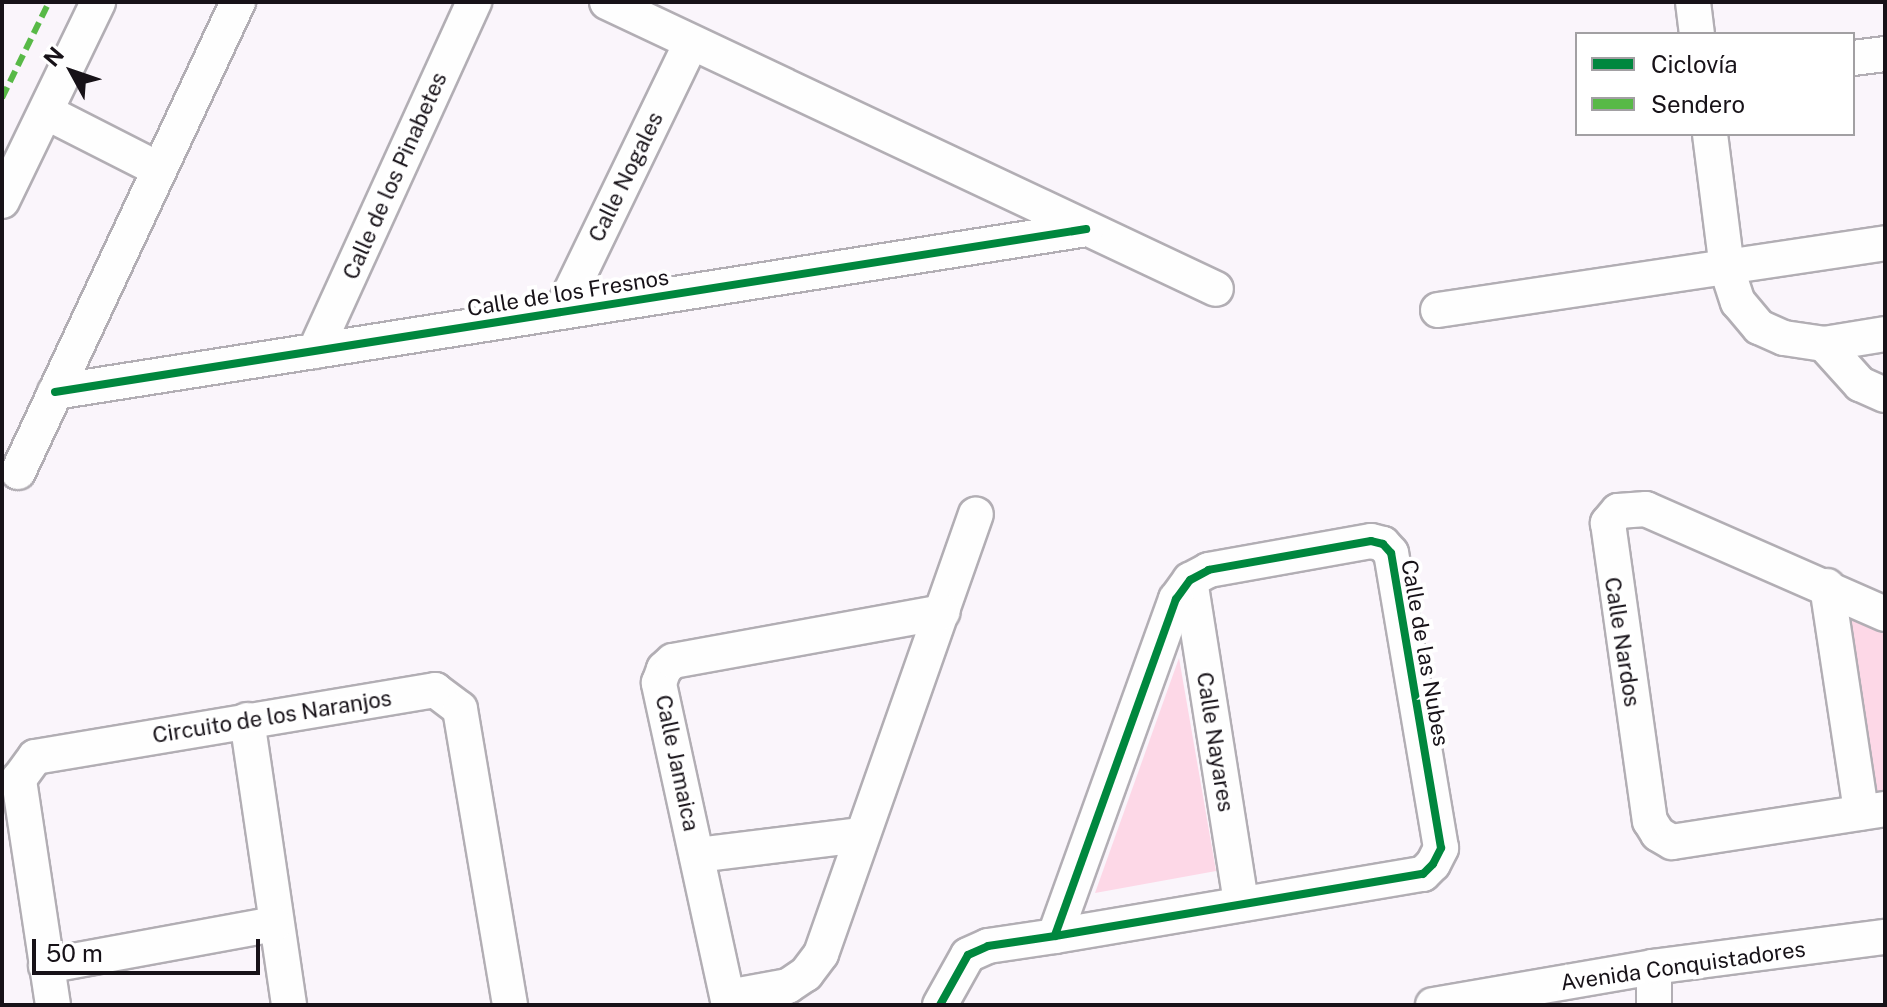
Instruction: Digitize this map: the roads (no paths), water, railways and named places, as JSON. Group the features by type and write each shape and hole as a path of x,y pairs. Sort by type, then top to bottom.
{"street":[{"path":"2,201 98,2"},
{"path":"18,472 238,2"},
{"name":"Calle de los Pinabetes","path":"315,351 474,2"},
{"path":"607,2 1216,289"},
{"path":"1693,2 1697,32"},
{"name":"Calle Nogales","path":"561,312 691,43"},
{"path":"1855,58 1885,54"},
{"path":"46,112 158,169"},
{"path":"1710,136 1727,269 1738,302 1759,327 1784,338 1824,344 1885,334"},
{"name":"Calle de los Fresnos","path":"55,392 1086,229"},
{"path":"1438,310 1885,243"},
{"path":"1824,344 1860,384 1885,395"},
{"name":"Calle Nardos","path":"1873,810 1672,842 1658,834 1650,821 1608,523 1618,511 1646,509 1885,614"},
{"name":"Calle Jamaica","path":"943,612 673,661 659,683 728,1001 788,986 806,974 821,954 861,835 943,612 976,515"},
{"name":"Calle de las Nubes","path":"940,1005 968,955 988,946 1423,874 1441,848 1391,553 1371,541 1209,570 1190,580"},
{"path":"1055,936 1176,599 1190,580"},
{"name":"Calle Nayares","path":"1190,580 1241,903"},
{"path":"1827,586 1873,810"},
{"name":"Circuito de los Naranjos","path":"53,1005 19,779 24,767 35,757 435,690 460,709 510,1005"},
{"path":"247,720 274,924 289,1005"},
{"path":"697,855 861,835"},
{"path":"46,966 274,924"},
{"name":"Avenida Conquistadores","path":"1433,1005 1653,967 1885,937"},
{"path":"1653,967 1654,1005"}]}
